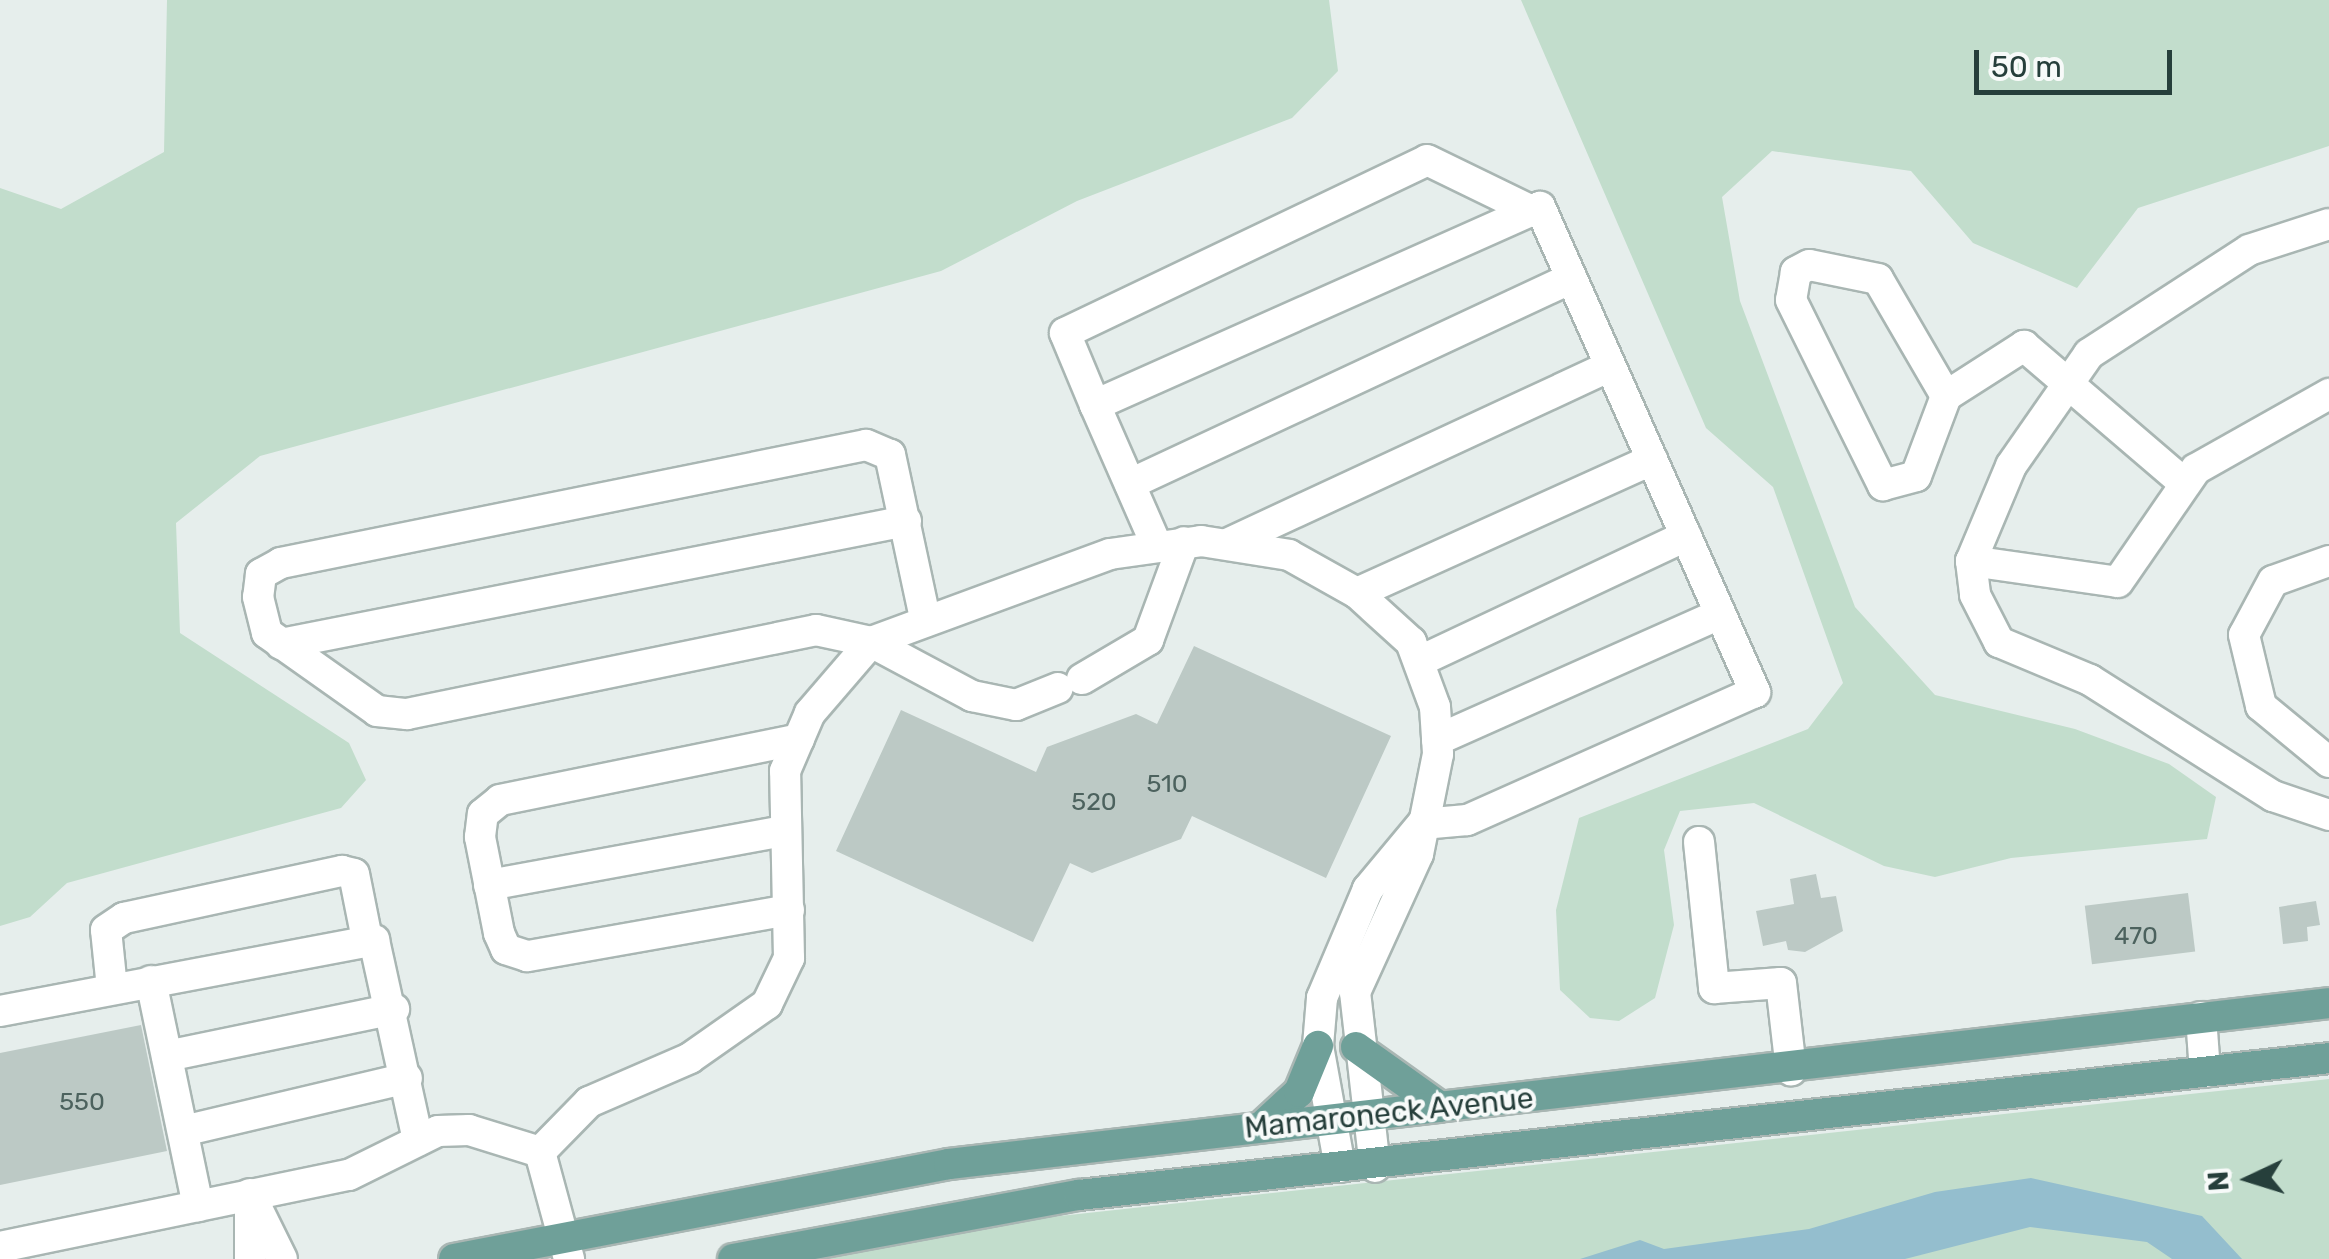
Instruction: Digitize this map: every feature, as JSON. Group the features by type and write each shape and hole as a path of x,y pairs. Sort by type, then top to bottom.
{"main road":[{"name":"Mamaroneck Avenue","path":"454,1259 566,1249 949,1164 1262,1126 1791,1070 2329,1003"},
{"path":"1262,1126 1298,1092 1318,1046"},
{"path":"1356,1046 1440,1107"},
{"name":"Mamaroneck Avenue","path":"733,1259 1079,1195 1374,1166 2329,1058"}],"street":[{"path":"925,618 890,455 879,446 843,446 281,563 261,574 258,597 267,633 377,711 408,714 816,630 872,642 972,696 1016,705 1070,684 1148,640 1167,608 1170,543 1130,484 1065,333 1427,160 1524,207"},
{"path":"1095,405 1524,207 1540,207 1754,692 1467,820 1422,824 1368,890 1332,960 1318,1046 1340,1167"},
{"path":"2329,224 2250,250 2184,287 2089,354 2011,466 1971,562 1974,595 1999,642 2090,680 2274,796 2329,815"},
{"path":"1946,396 1878,279 1809,265 1796,272 1791,300 1882,486 1916,476 1946,396 2024,346 2070,380 2185,484"},
{"path":"1130,484 1571,278"},
{"path":"1229,543 1610,366"},
{"path":"1971,562 2118,582 2185,484 2260,425 2329,394"},
{"path":"1357,593 1652,460"},
{"path":"281,644 906,521"},
{"path":"1420,661 1686,536"},
{"path":"540,1152 589,1102 690,1058 766,1004 789,958 782,831 784,771 799,739 872,642 925,618 1170,543 1229,543 1289,555 1357,593 1420,661 1437,740 1422,824 1411,878 1362,965 1356,1046 1374,1166"},
{"path":"2329,561 2272,581 2244,635 2261,706 2329,762"},
{"path":"1437,740 1720,614"},
{"path":"789,910 527,956 506,950 480,837 484,814 500,800 799,739"},
{"path":"489,885 782,831"},
{"path":"1699,842 1714,988 1781,983 1791,1070"},
{"path":"112,988 106,930 124,918 342,871 354,874 367,939"},
{"path":"0,1011 367,939 382,948 418,1140"},
{"path":"151,980 198,1206"},
{"path":"167,1056 394,1008"},
{"path":"2202,1018 2205,1072"},
{"path":"182,1131 408,1078"},
{"path":"0,1247 349,1175 418,1140 469,1130 540,1152"},
{"path":"540,1152 566,1249"},
{"path":"250,1194 250,1259"},
{"path":"250,1194 282,1259"}],"green space":[{"path":"167,0 1329,0 1338,71 1292,118 1077,201 941,271 260,456 176,523 180,633 349,743 366,780 341,808 67,883 30,917 0,926 0,188 61,209 164,152"},
{"path":"1521,0 2329,0 2329,146 2138,208 2077,288 1973,243 1911,171 1772,151 1722,197 1740,301 1855,607 1935,695 2075,729 2169,764 2216,797 2207,839 2011,858 1935,877 1884,866 1754,803 1680,811 1664,850 1674,925 1655,998 1619,1021 1590,1018 1560,990 1556,910 1579,818 1808,729 1843,683 1773,487 1706,428"},
{"path":"2329,1079 2329,1259 811,1259 986,1224"}],"water":[{"path":"2031,1178 2202,1216 2242,1259 2172,1259 2147,1242 2030,1227 1905,1259 1580,1259 1640,1240 1664,1249 1809,1229 1935,1192"}],"building":[{"path":"1194,646 1391,736 1326,878 1192,816 1181,839 1092,873 1070,863 1033,942 836,851 901,710 1036,772 1047,747 1136,714 1157,724"},
{"path":"1816,874 1821,898 1836,896 1843,931 1805,952 1788,950 1786,941 1763,946 1756,911 1794,904 1790,879"},
{"path":"2188,893 2195,952 2092,964 2085,906"},
{"path":"2316,901 2320,925 2307,927 2308,941 2283,944 2279,907"},
{"path":"141,1025 167,1151 0,1185 0,1053"}]}
